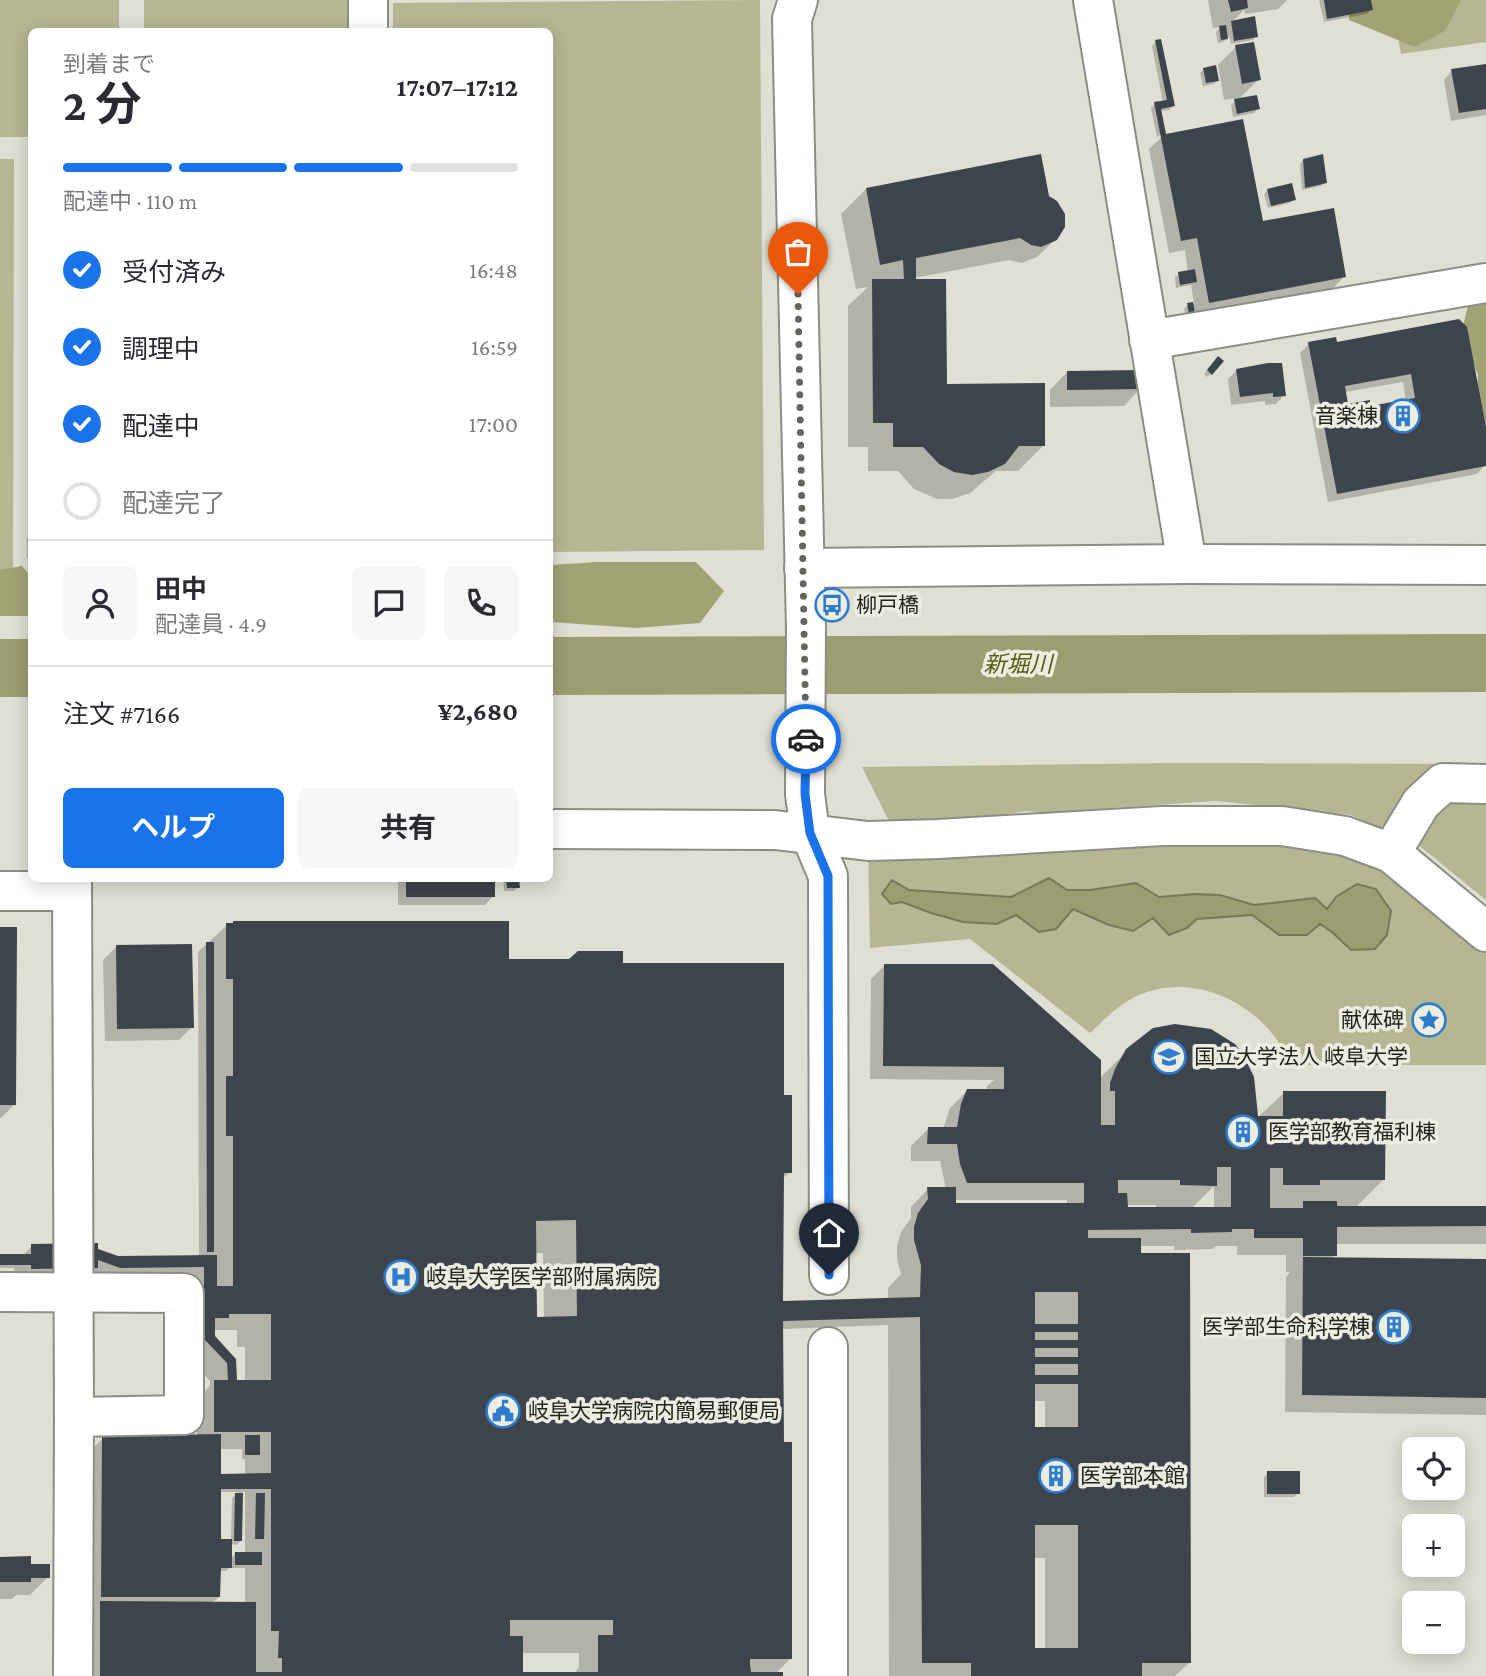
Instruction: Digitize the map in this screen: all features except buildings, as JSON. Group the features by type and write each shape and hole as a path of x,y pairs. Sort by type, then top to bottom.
{"lane":[{"path":"368,0 368,28"},
{"path":"1093,0 1187,564"},
{"path":"795,3 792,19 806,629 805,794 810,833 828,876 829,1275"},
{"path":"1149,340 1486,283"},
{"path":"804,568 1187,564 1486,565"},
{"path":"1391,853 1420,803 1443,783 1486,784"},
{"path":"553,829 775,830 882,841 1162,826 1282,826 1345,836 1391,853 1486,932"},
{"path":"0,891 72,885 73,1676"},
{"path":"0,1292 184,1293 184,1415 74,1417"},
{"path":"828,1347 828,1676"}],"shaded area":[{"path":"0,0 119,0 119,28 28,28 28,137 0,137"},
{"path":"144,0 354,0 354,28 144,28"},
{"path":"760,0 764,550 553,552 553,28 393,28 393,3"},
{"path":"1350,0 1461,0 1445,31 1415,47 1349,20"},
{"path":"1391,0 1486,0 1486,42 1401,54"},
{"path":"0,159 14,159 13,571 0,571"},
{"path":"1473,285 1486,288 1486,425 1477,416 1478,375 1461,334"},
{"path":"696,562 724,591 700,623 636,628 553,622 553,565"},
{"path":"22,566 28,573 28,616 0,616 0,570"},
{"path":"1169,763 1486,764 1486,900 1417,844 1351,815 1216,801 1111,808 1082,816 1027,811 953,822 890,823 862,767"},
{"path":"1094,836 1344,844 1486,942 1486,1065 1287,1065 1277,1040 1264,1024 1248,1011 1211,992 1191,988 1171,987 1131,999 1090,1033 970,939 870,948 868,851"},
{"path":"1049,878 1067,890 1090,890 1136,883 1159,897 1220,895 1254,905 1315,898 1327,909 1336,897 1357,884 1376,889 1391,911 1387,935 1375,949 1351,950 1320,924 1307,935 1279,935 1252,915 1197,919 1187,928 1169,935 1153,918 1133,931 1109,925 1073,909 1056,929 1039,932 1016,915 997,924 963,922 902,902 891,904 882,894 892,880 909,890 1011,897"}],"waterway":[{"name":"新堀川","path":"553,666 1486,663"},
{"name":"新堀川","path":"0,668 28,668"}],"way so far":[{"path":"798,294 806,739"}],"place":[{"name":"音楽棟","path":"1403,416"},
{"name":"柳戸橋","path":"832,605"},
{"name":"献体碑","path":"1429,1020"},
{"name":"国立大学法人 岐阜大学","path":"1169,1057"},
{"name":"医学部教育福利棟","path":"1243,1132"},
{"name":"岐阜大学医学部附属病院","path":"401,1277"},
{"name":"医学部生命科学棟","path":"1394,1327"},
{"name":"岐阜大学病院内簡易郵便局","path":"503,1411"},
{"name":"医学部本館","path":"1056,1476"}],"route":[{"path":"806,739 805,794 810,833 828,876 829,1275"}]}
